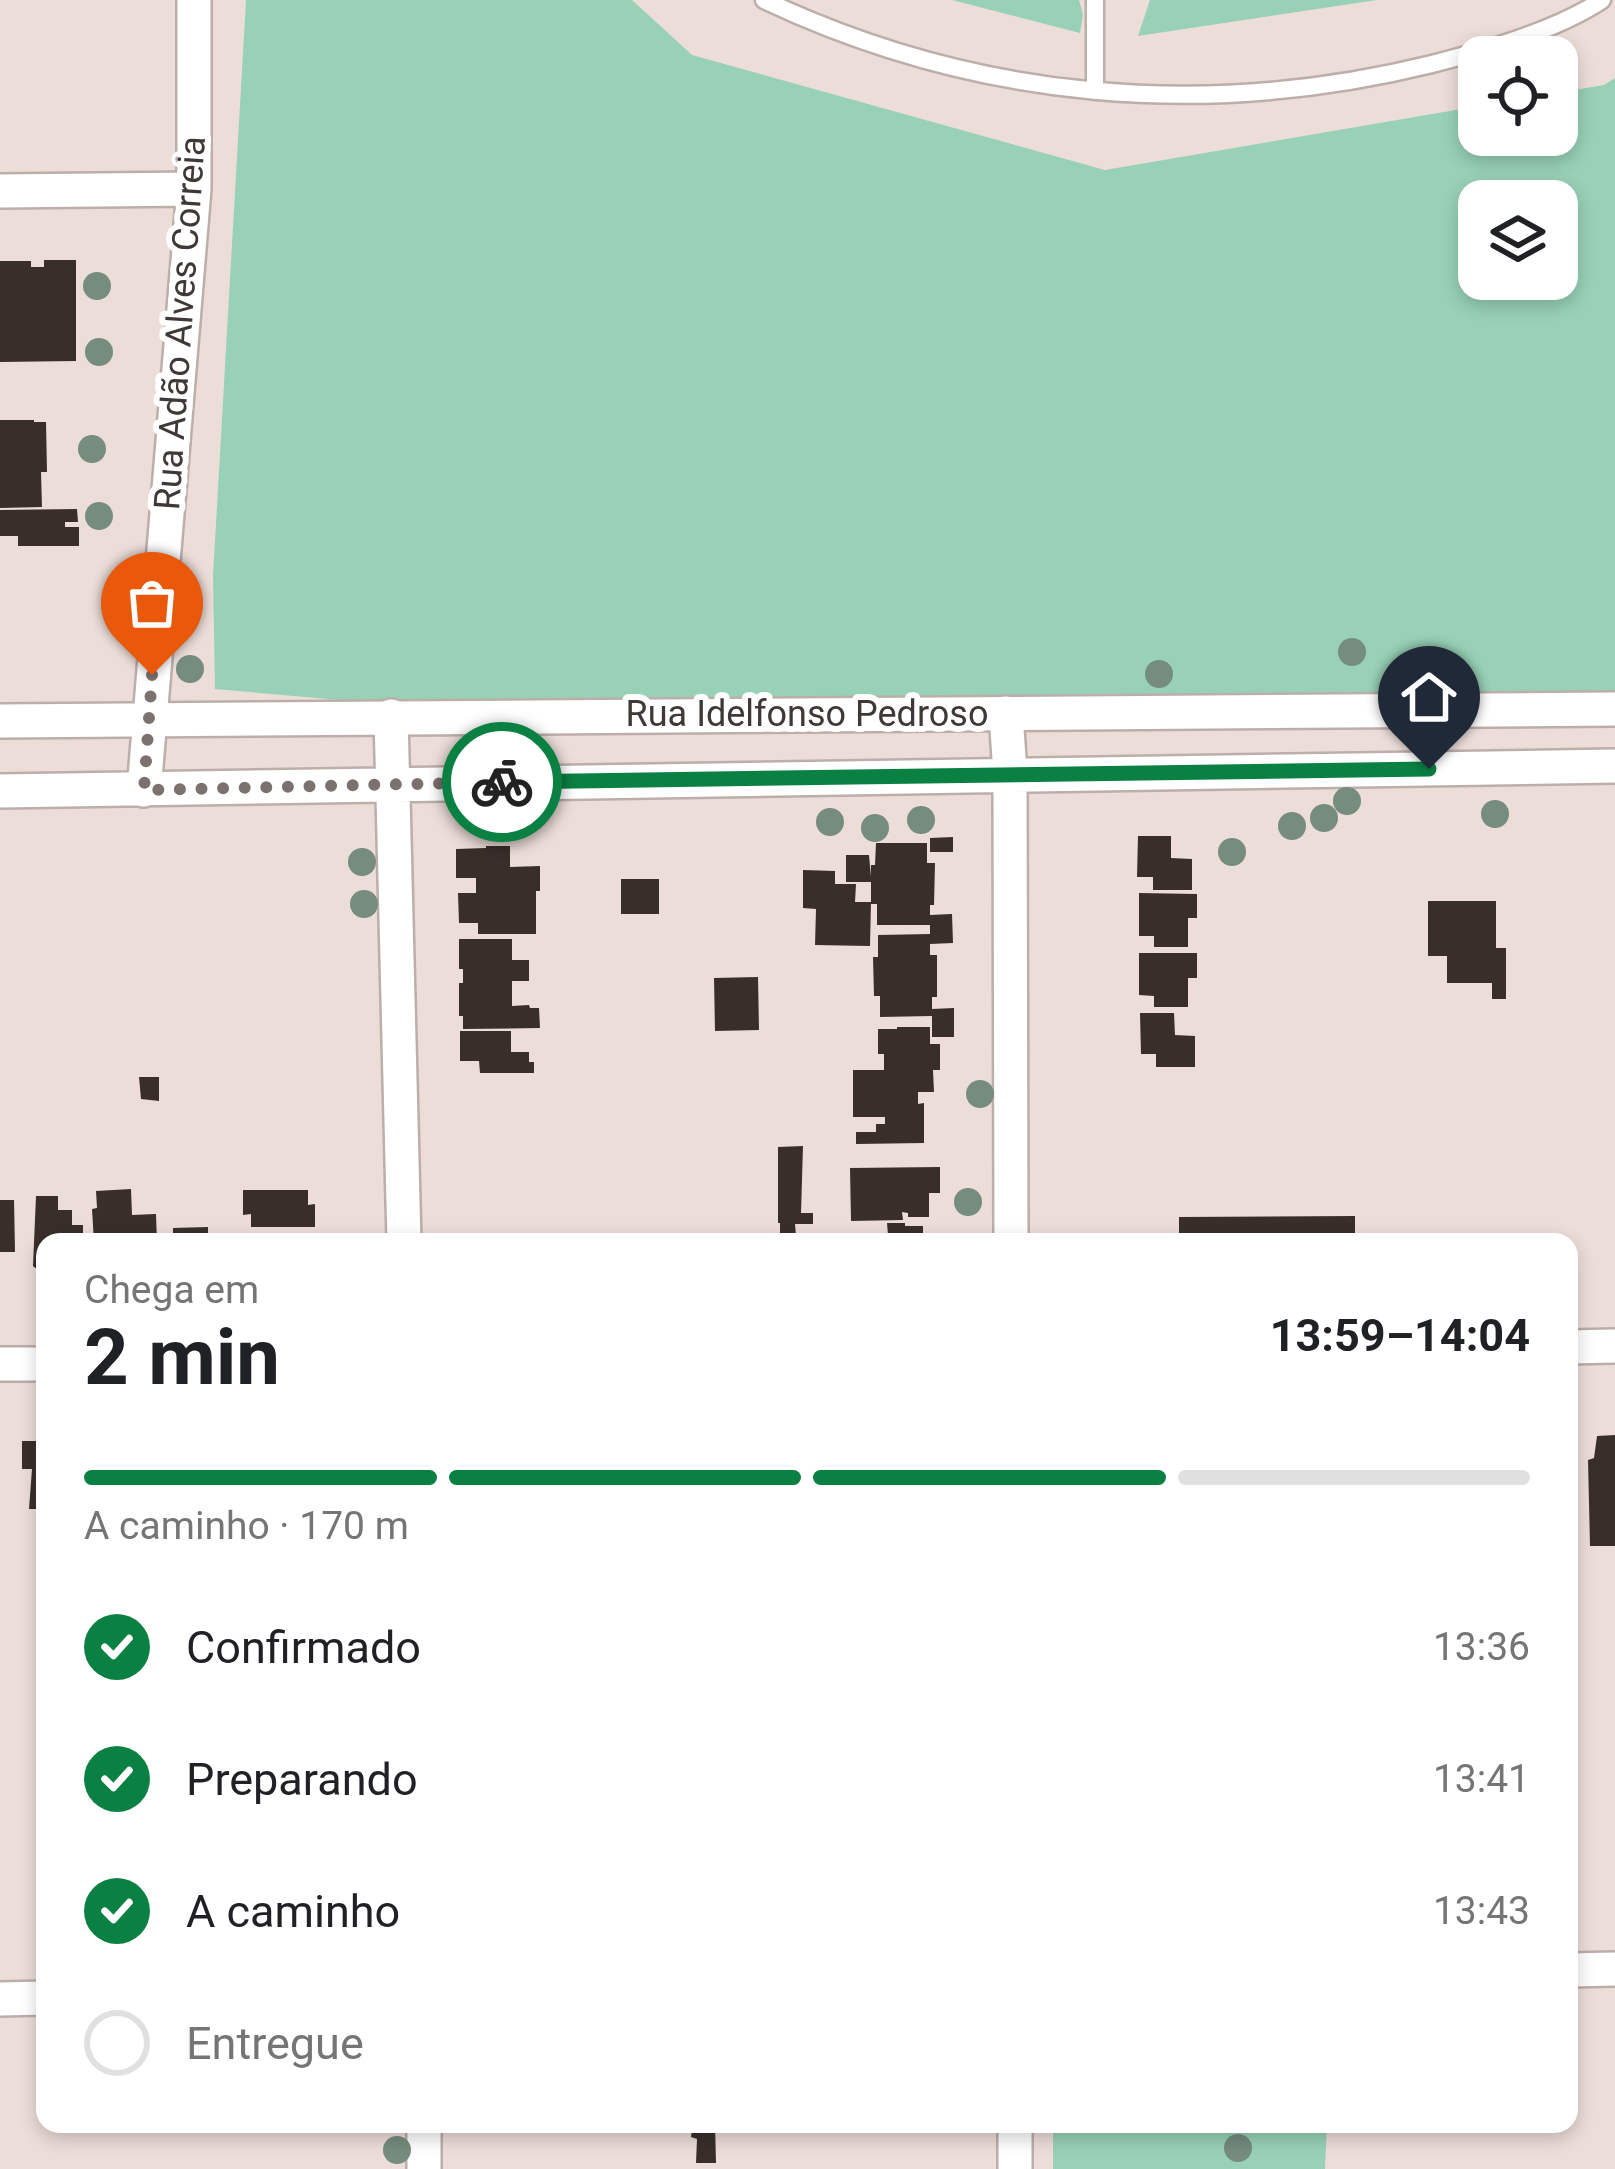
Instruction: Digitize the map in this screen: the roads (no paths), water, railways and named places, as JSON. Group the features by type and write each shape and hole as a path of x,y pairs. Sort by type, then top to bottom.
{"street":[{"name":"Rua Adão Alves Correia","path":"144,790 194,189 194,0"},
{"path":"0,190 194,189"},
{"name":"Rua Idelfonso Pedroso","path":"0,721 1615,709"},
{"path":"1006,713 1011,1233"},
{"path":"391,716 404,1233"},
{"name":"Rua Idelfonso Pedroso","path":"0,791 1615,766"},
{"path":"1578,1347 1615,1346"},
{"path":"0,1364 36,1364"},
{"path":"1578,1970 1615,1969"},
{"path":"0,1999 36,1998"},
{"path":"424,2133 424,2169"},
{"path":"1015,2133 1015,2169"}],"lane":[{"path":"764,0 858,40 987,76 1095,92 1186,96 1255,94 1369,78 1523,36 1602,0"},
{"path":"1095,0 1095,92"}]}
